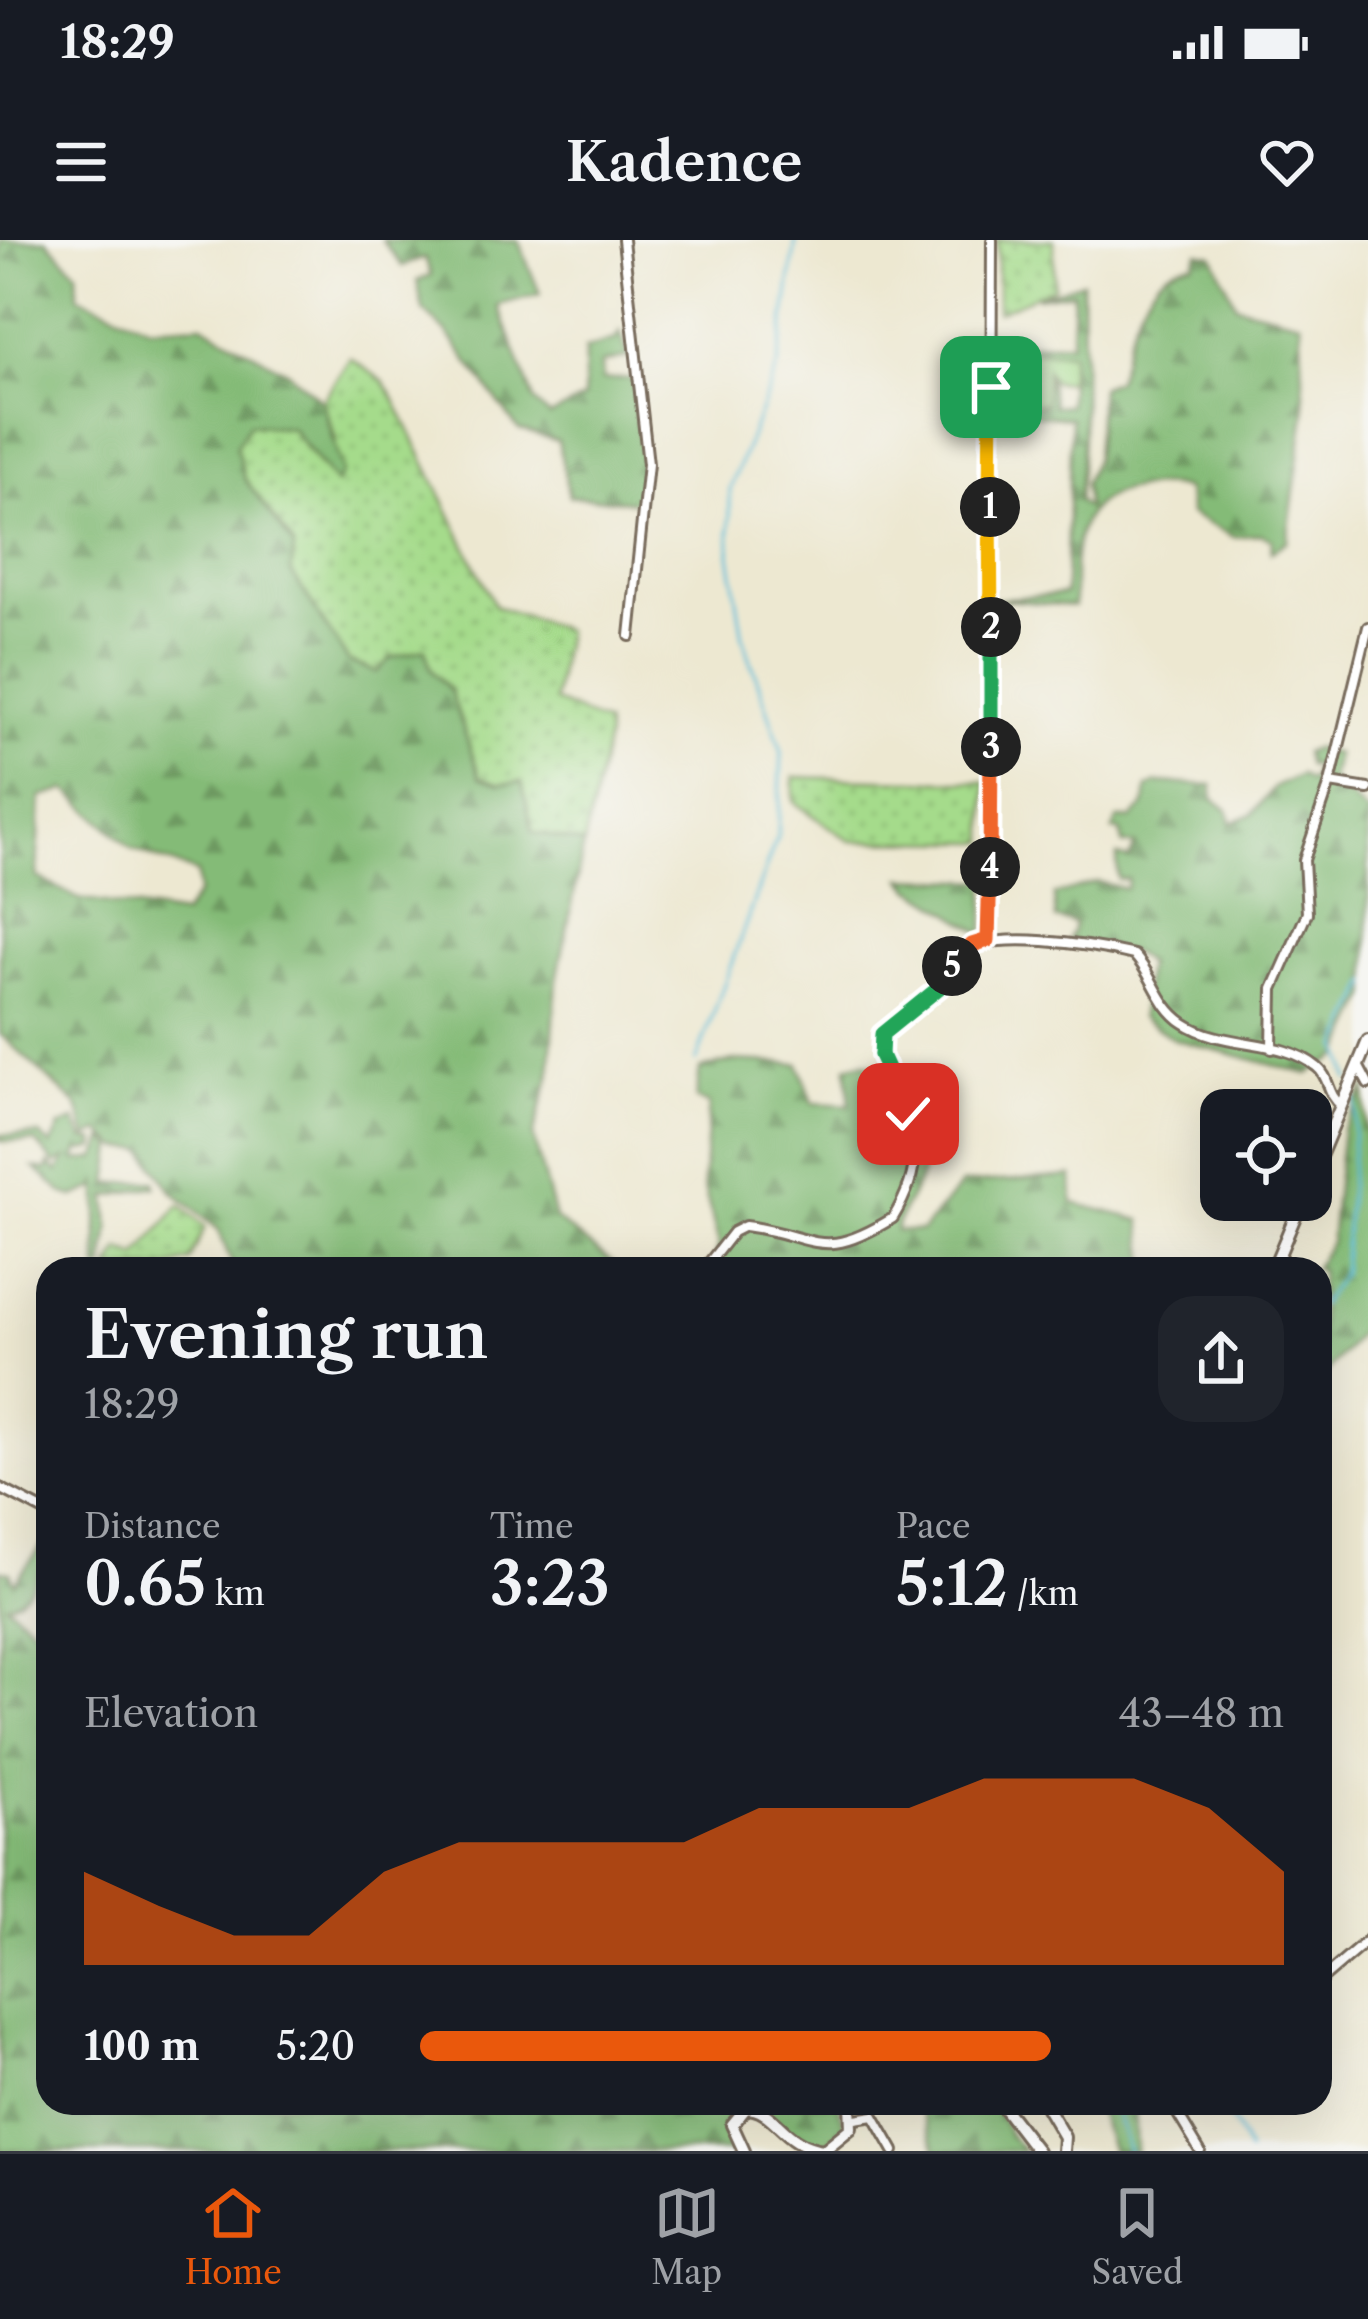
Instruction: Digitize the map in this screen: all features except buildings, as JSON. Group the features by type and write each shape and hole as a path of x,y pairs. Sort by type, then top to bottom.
{"main road":[{"path":"1332,1128 1368,1041"},
{"path":"1278,1257 1293,1221"},
{"path":"740,2115 732,2125 743,2151"},
{"path":"767,2115 796,2144 824,2150 846,2136 853,2115"},
{"path":"1009,2115 1037,2151"},
{"path":"1051,2115 1064,2138 1063,2151"}],"street":[{"path":"622,240 648,464 630,636"},
{"path":"988,940 992,240"},
{"path":"1272,1049 1273,989 1307,913 1304,860 1330,783 1368,627"},
{"path":"1330,783 1368,788"},
{"path":"713,1257 733,1232 745,1226 793,1240 843,1245 893,1218 916,1156 908,1114 883,1062 882,1034 940,987 958,957 988,940 1054,942 1134,955 1152,987 1184,1023 1317,1066 1341,1106"},
{"path":"1356,1070 1368,1084"},
{"path":"0,1488 36,1507"},
{"path":"1332,1972 1368,1940"},
{"path":"1179,2115 1200,2151"},
{"path":"854,2119 874,2116 894,2151"}],"green space":[{"path":"0,240 47,240 77,272 78,296 150,327 202,324 288,372 322,401 342,472 336,484 291,428 249,424 236,446 244,478 294,546 291,572 349,662 377,672 390,658 425,649 431,670 450,690 480,777 500,784 522,782 533,832 584,844 557,980 550,1075 533,1136 555,1219 605,1257 229,1257 218,1229 173,1192 144,1150 119,1148 101,1132 87,1137 78,1106 0,1034","holes":["67,790 132,849 197,873 198,893 183,915 79,899 37,877 41,797"]},
{"path":"382,240 518,240 540,294 498,305 534,401 549,416 584,398 585,349 615,340 620,332 629,357 602,363 603,380 632,378 642,467 639,502 569,496 558,441 518,429 447,333 423,310 417,281 431,275 425,258 402,266"},
{"path":"997,240 1054,240 1054,287 997,312"},
{"path":"1198,252 1213,255 1236,305 1300,321 1305,413 1287,541 1271,552 1272,539 1261,534 1234,537 1190,514 1186,490 1139,488 1100,502 1081,528 1074,564 1074,606 995,599 1065,594 1071,418 994,411 994,379 1044,404 1047,371 1053,406 1068,405 1070,353 1002,351 1001,374 994,373 994,346 1071,342 1073,292 1036,297 1082,282 1078,501 1087,508 1084,483 1095,459 1100,387 1116,380 1149,291 1176,267 1194,263"},
{"path":"1001,351 1071,353 1068,382 1053,382 1046,371 1045,404 1002,403 994,373 1001,373"},
{"path":"350,358 382,380 393,396 495,606 565,630 554,701 605,724 607,737 584,844 533,832 500,784 480,778 377,672 349,662 291,572 294,546 244,478 236,446 248,424 291,428 320,466 336,440 322,401"},
{"path":"1315,748 1336,754 1331,779 1368,814 1368,996 1340,1056 1308,1074 1174,1039 1141,1017 1146,963 1134,953 1069,941 1075,923 1056,919 1054,895 1098,882 1126,889 1128,879 1118,879 1117,856 1129,859 1135,845 1123,844 1121,831 1113,830 1118,819 1131,819 1145,805 1147,788 1157,783 1212,785 1214,799 1228,810 1231,823 1252,814 1275,787 1300,775 1310,782 1316,765 1307,766 1304,752"},
{"path":"794,777 986,782 986,842 850,841 794,802"},
{"path":"903,878 986,881 984,934 910,887"},
{"path":"734,1061 799,1064 813,1103 850,1105 847,1066 863,1062 906,1074 924,1118 926,1143 921,1176 896,1231 922,1231 962,1184 1072,1176 1073,1203 1141,1220 1146,1257 715,1257 719,1244 703,1184 709,1104 696,1099 700,1069"},
{"path":"1365,1089 1368,1322 1332,1366 1332,1257 1321,1257 1330,1242 1342,1130"},
{"path":"75,1121 84,1139 95,1141 95,1148 78,1152 77,1161 97,1158 105,1138 114,1148 109,1184 155,1181 156,1186 107,1197 110,1228 105,1257 98,1257 98,1180 96,1188 74,1197 64,1194 35,1168 47,1170 49,1164 58,1172 66,1159 55,1164 36,1142 0,1141 0,1135 40,1135 51,1146 60,1127"},
{"path":"180,1205 205,1227 192,1257 137,1257"},
{"path":"36,1554 36,1579 23,1596 6,1604 36,1630 36,2115 732,2115 725,2134 736,2151 0,2151 0,1570 10,1572 14,1583"},
{"path":"761,2115 842,2115 845,2126 826,2146 812,2147"},
{"path":"923,2115 1000,2115 1009,2135 1024,2151 937,2151"},
{"path":"1099,2115 1134,2115 1136,2151 1112,2151"}],"waterway":[{"path":"696,1062 778,834 782,752 743,638 730,555 730,489 778,366 796,240"},
{"path":"1349,1079 1340,1046 1368,982"},
{"path":"1332,1288 1342,1274 1356,1106 1352,1088"},
{"path":"1117,2115 1128,2151"},
{"path":"1228,2115 1248,2151"}],"route":[{"path":"908,1114 883,1062 882,1034 897,1027 940,987 958,957 988,940 991,387"}]}
